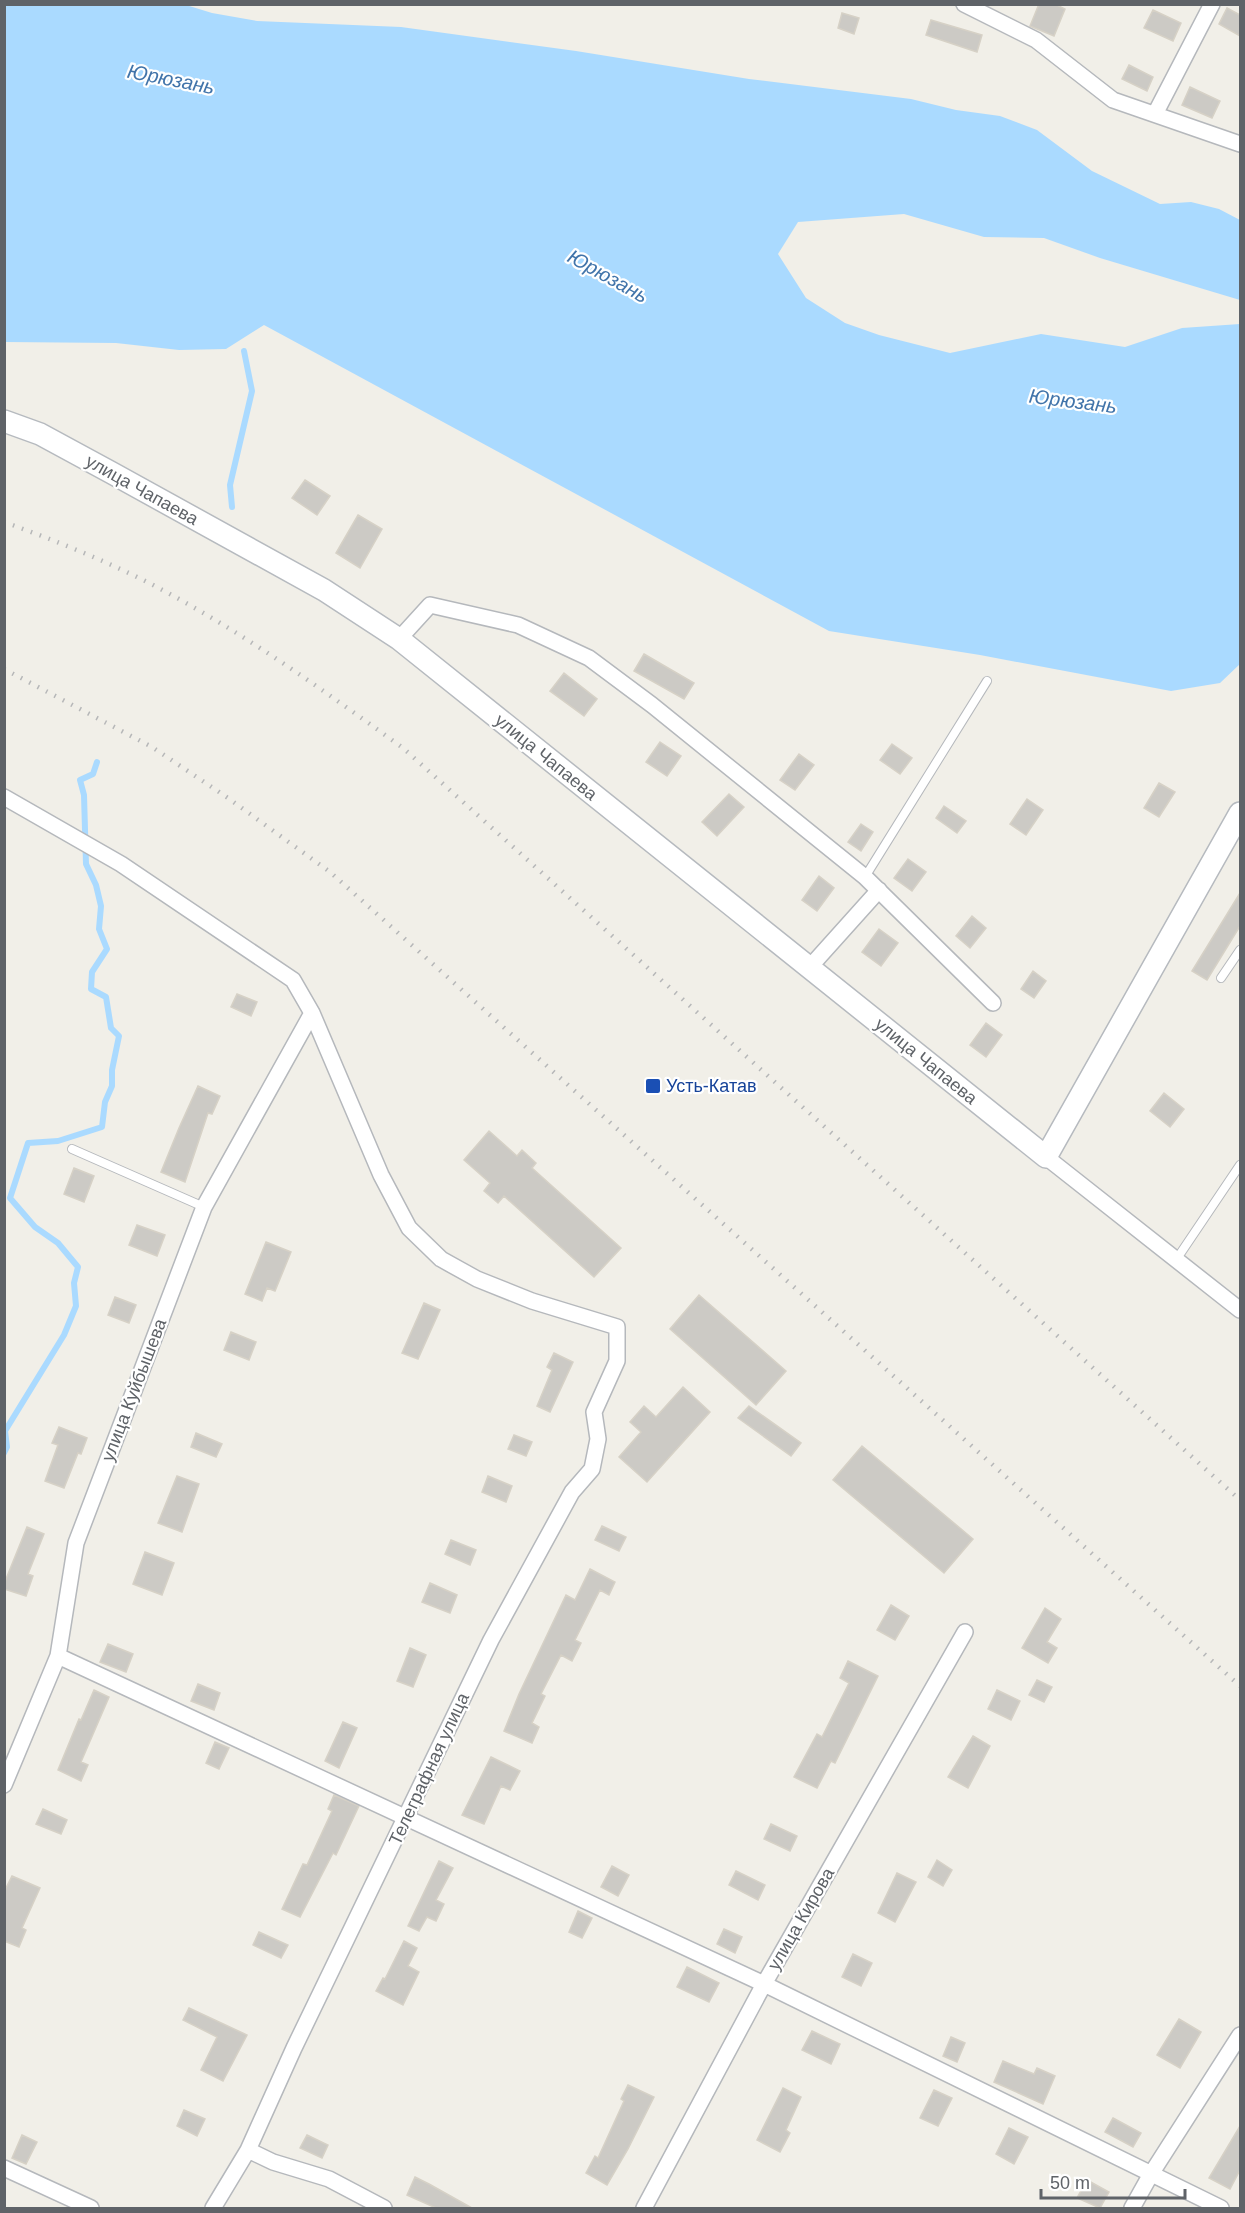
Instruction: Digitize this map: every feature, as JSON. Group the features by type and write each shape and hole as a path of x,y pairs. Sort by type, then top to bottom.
{"main road":[{"name":"улица Чапаева","path":"4,421 40,434 112,472 324,590 399,639 1046,1157"},
{"path":"1046,1157 1240,813"}],"street":[{"path":"964,4 1036,40 1113,100 1240,144"},
{"path":"1155,114 1212,4"},
{"path":"399,639 430,605 518,625 589,658 652,705 865,877 993,1003"},
{"path":"4,797 121,864 293,980 312,1013"},
{"path":"810,968 879,890"},
{"name":"улица Куйбышева","path":"4,1785 58,1656 76,1543 204,1207 312,1013"},
{"name":"Телеграфная улица","path":"213,2208 249,2150 294,2048 502,1620 572,1492 592,1469 598,1439 594,1412 617,1361 617,1327 532,1300 477,1279 441,1258 409,1228 381,1175 312,1013"},
{"path":"1046,1157 1240,1310"},
{"name":"улица Кирова","path":"644,2208 764,1984 965,1632"},
{"path":"58,1656 764,1984 1221,2208"},
{"path":"1132,2208 1151,2174 1240,2035"},
{"path":"249,2150 273,2162 330,2179 384,2208"},
{"path":"4,2168 92,2208"}],"lane":[{"path":"865,877 987,681"},
{"path":"1221,978 1240,950"},
{"path":"72,1149 204,1207"},
{"path":"1176,1260 1240,1165"}],"water":[{"name":"Юрюзань","path":"4,5 186,5 212,13 257,21 401,27 576,51 749,79 911,99 956,110 1000,116 1037,130 1092,171 1160,204 1191,202 1219,209 1240,220 1240,300 1100,258 1044,238 984,237 904,214 798,222 778,254 806,298 845,323 879,335 950,353 1041,334 1125,347 1182,328 1240,324 1240,664 1220,683 1171,691 980,655 829,631 264,325 226,349 179,350 116,343 5,342"}],"building":[{"path":"1039,4 1055,4 1065,9 1054,36 1030,26"},
{"path":"1227,8 1240,15 1240,36 1219,24"},
{"path":"1153,10 1181,23 1173,41 1144,28"},
{"path":"842,13 859,18 854,34 838,28"},
{"path":"931,20 982,35 977,52 926,35"},
{"path":"1129,65 1153,77 1147,91 1122,79"},
{"path":"1190,87 1220,101 1212,118 1182,105"},
{"path":"305,480 330,496 317,515 292,498"},
{"path":"358,515 382,529 360,568 336,553"},
{"path":"644,654 694,683 684,699 634,671"},
{"path":"564,673 597,699 584,716 550,691"},
{"path":"660,742 681,756 667,776 646,762"},
{"path":"892,744 912,758 900,774 880,760"},
{"path":"799,754 814,765 795,790 780,780"},
{"path":"1159,783 1175,792 1159,817 1144,808"},
{"path":"729,794 744,807 717,836 702,822"},
{"path":"1027,799 1043,810 1026,835 1010,824"},
{"path":"944,806 966,821 957,833 936,818"},
{"path":"861,824 873,832 861,851 848,842"},
{"path":"908,859 926,872 912,891 894,878"},
{"path":"819,876 834,888 817,911 802,900"},
{"path":"1240,893 1240,926 1207,980 1192,971"},
{"path":"972,916 986,928 970,948 956,936"},
{"path":"879,929 898,943 881,966 862,952"},
{"path":"1033,971 1046,981 1034,998 1021,989"},
{"path":"237,994 257,1002 251,1016 231,1007"},
{"path":"986,1023 1002,1035 986,1057 970,1045"},
{"path":"198,1086 220,1096 212,1114 208,1113 185,1182 161,1172"},
{"path":"1164,1093 1184,1109 1170,1127 1150,1111"},
{"path":"489,1131 517,1156 522,1150 536,1163 532,1168 621,1248 594,1277 504,1196 498,1203 484,1191 490,1183 464,1160"},
{"path":"74,1168 94,1176 84,1202 64,1194"},
{"path":"137,1225 165,1235 157,1256 129,1245"},
{"path":"266,1242 291,1252 275,1291 267,1288 262,1301 245,1294"},
{"path":"699,1295 786,1371 756,1405 670,1329"},
{"path":"115,1297 136,1305 129,1323 108,1315"},
{"path":"424,1303 440,1310 418,1359 402,1353"},
{"path":"231,1332 256,1342 249,1360 224,1350"},
{"path":"554,1353 573,1362 550,1412 537,1406 552,1370 547,1367"},
{"path":"683,1387 710,1412 647,1482 619,1457 641,1432 630,1422 644,1406 656,1417"},
{"path":"749,1406 801,1443 791,1456 738,1418"},
{"path":"59,1427 87,1438 81,1454 78,1453 64,1488 45,1481 58,1445 52,1443"},
{"path":"196,1433 222,1444 216,1457 191,1447"},
{"path":"514,1435 532,1442 526,1456 508,1449"},
{"path":"862,1446 973,1539 944,1573 833,1480"},
{"path":"177,1476 199,1484 182,1532 158,1523"},
{"path":"488,1476 512,1486 506,1502 482,1492"},
{"path":"602,1526 626,1537 619,1551 595,1540"},
{"path":"27,1527 44,1534 28,1574 33,1576 26,1596 4,1589 4,1584"},
{"path":"451,1540 476,1550 470,1565 445,1554"},
{"path":"145,1552 174,1563 162,1595 133,1584"},
{"path":"590,1569 615,1582 609,1595 600,1590 575,1640 581,1643 572,1661 561,1655 541,1694 545,1696 532,1723 539,1727 532,1743 504,1731 566,1595 575,1600"},
{"path":"430,1583 457,1595 450,1613 422,1602"},
{"path":"891,1605 909,1616 895,1640 877,1630"},
{"path":"1045,1608 1061,1619 1047,1642 1057,1648 1048,1663 1022,1648"},
{"path":"108,1644 133,1654 126,1672 100,1662"},
{"path":"410,1648 426,1655 413,1687 397,1681"},
{"path":"848,1661 878,1676 835,1763 831,1761 817,1788 794,1777 817,1734 822,1737 849,1683 840,1678"},
{"path":"1037,1680 1052,1687 1044,1702 1029,1695"},
{"path":"198,1684 220,1693 214,1710 191,1701"},
{"path":"94,1690 109,1697 81,1762 88,1765 81,1781 58,1770"},
{"path":"997,1690 1020,1701 1011,1720 988,1709"},
{"path":"343,1722 357,1728 339,1768 325,1761"},
{"path":"973,1736 990,1746 968,1788 948,1777"},
{"path":"215,1742 229,1748 219,1769 206,1763"},
{"path":"491,1757 520,1771 510,1790 501,1786 484,1824 462,1815"},
{"path":"334,1795 359,1806 336,1855 333,1853 300,1917 282,1909 303,1864 307,1865 332,1811 328,1809"},
{"path":"43,1809 67,1820 61,1834 36,1824"},
{"path":"771,1824 797,1836 790,1851 764,1839"},
{"path":"937,1860 952,1870 943,1886 928,1877"},
{"path":"439,1861 453,1868 436,1900 444,1904 436,1921 427,1917 419,1931 408,1926"},
{"path":"612,1866 629,1875 618,1896 601,1887"},
{"path":"736,1871 765,1885 758,1900 729,1885"},
{"path":"897,1873 916,1882 895,1922 878,1913"},
{"path":"12,1876 40,1888 22,1928 26,1930 19,1947 4,1941 4,1892"},
{"path":"578,1911 592,1918 582,1938 569,1932"},
{"path":"724,1929 742,1937 735,1953 717,1944"},
{"path":"259,1932 288,1945 281,1958 253,1945"},
{"path":"404,1941 417,1948 408,1966 419,1972 403,2005 376,1991 383,1978 385,1979"},
{"path":"853,1954 872,1963 861,1986 842,1977"},
{"path":"687,1967 719,1983 709,2002 677,1987"},
{"path":"189,2008 247,2035 223,2081 201,2070 217,2037 183,2020"},
{"path":"1179,2019 1201,2032 1180,2068 1157,2055"},
{"path":"812,2031 840,2044 831,2064 802,2050"},
{"path":"951,2037 965,2043 957,2062 943,2056"},
{"path":"1003,2061 1034,2074 1037,2068 1055,2076 1043,2104 994,2082"},
{"path":"628,2085 654,2097 607,2185 586,2173 595,2156 598,2158 624,2101 621,2099"},
{"path":"783,2088 801,2097 786,2130 790,2133 780,2152 757,2140"},
{"path":"934,2090 952,2098 938,2126 920,2118"},
{"path":"184,2110 205,2119 197,2136 177,2126"},
{"path":"1113,2118 1141,2133 1133,2147 1105,2132"},
{"path":"1240,2126 1240,2170 1230,2189 1209,2178"},
{"path":"1009,2128 1028,2137 1014,2164 996,2154"},
{"path":"22,2135 37,2142 26,2164 12,2158"},
{"path":"307,2135 328,2145 322,2158 300,2148"},
{"path":"415,2177 472,2208 436,2208 407,2195"},
{"path":"1087,2180 1109,2192 1100,2208 1077,2198"}],"waterway":[{"path":"232,507 230,485 252,391 244,351"},
{"path":"4,1453 7,1447 5,1431 64,1335 76,1306 74,1283 78,1267 58,1243 35,1227 10,1198 28,1143 58,1141 102,1127 105,1102 112,1086 112,1070 119,1036 111,1028 106,997 91,989 92,972 107,949 99,929 101,906 96,885 86,864 84,795 80,780 93,774 97,762"}],"railway":[{"path":"4,522 97,559 184,602 280,661 403,748 1240,1500"},
{"path":"4,669 152,747 228,798 330,872 1240,1686"}],"place":[{"name":"Усть-Катав","path":"653,1086"}]}
